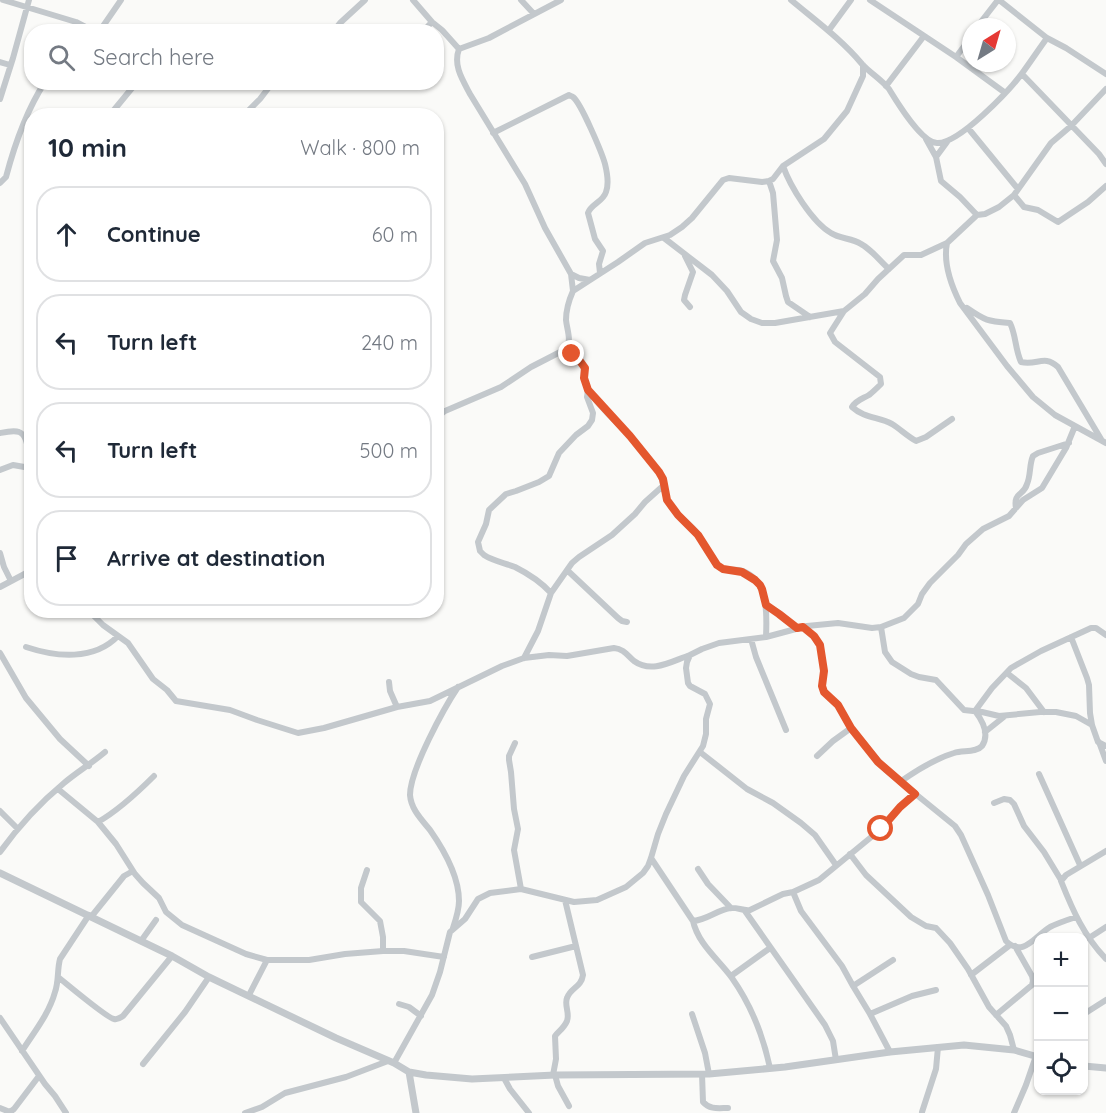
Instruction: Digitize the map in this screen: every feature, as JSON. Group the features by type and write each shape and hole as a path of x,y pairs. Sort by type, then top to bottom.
{"street":[{"path":"3,0 28,4 80,24"},
{"path":"99,24 121,0"},
{"path":"339,24 365,0"},
{"path":"413,0 434,24"},
{"path":"521,0 534,14"},
{"path":"459,49 489,38 561,0"},
{"path":"791,0 829,30 886,86 924,135 932,142 947,142"},
{"path":"829,30 851,0"},
{"path":"870,0 1004,92"},
{"path":"985,18 998,0 1047,38 1106,74"},
{"path":"0,99 28,4"},
{"path":"444,32 459,49"},
{"path":"886,86 924,36"},
{"path":"936,157 947,142 968,128 999,99 1022,74 1047,38"},
{"path":"459,49 457,66 462,78 525,184 545,228 571,274 573,291"},
{"path":"956,57 962,49"},
{"path":"0,62 10,65"},
{"path":"444,412 501,387 531,367 564,351 569,346 566,318 569,299 573,291 645,243 664,238 682,227 723,180 729,178 769,181 783,166 824,139 843,118 863,76 863,65"},
{"path":"863,76 870,71"},
{"path":"1022,74 1106,164"},
{"path":"952,419 931,434 916,441 888,422 867,416 854,409 853,404 879,387 881,380 874,371 835,342 830,333 844,311 865,294 904,255 921,255 947,243 977,215 999,207 1016,192 1051,143 1071,126 1106,89"},
{"path":"30,108 40,90"},
{"path":"116,108 130,90"},
{"path":"251,108 267,90"},
{"path":"493,133 562,98 569,95 574,98 599,147 607,177 606,192 588,213 595,239 603,251 599,264 600,273"},
{"path":"0,183 6,177 24,121"},
{"path":"968,128 1016,192 1024,207 1038,210 1058,222 1088,202 1106,186"},
{"path":"924,135 936,157 941,181 977,215"},
{"path":"783,166 796,192 819,223 832,234 861,243 889,269"},
{"path":"769,181 773,193 777,240 773,261 782,278 788,302 810,318"},
{"path":"664,238 712,275 727,291 741,312 751,319 762,323 775,323 844,311"},
{"path":"947,243 949,274 960,303 1030,394 1055,415 1103,441"},
{"path":"685,255 693,272 684,300 690,307"},
{"path":"571,274 590,280"},
{"path":"960,303 989,321 1010,323 1021,362 1031,364 1047,360 1056,365 1064,374 1078,402 1103,441"},
{"path":"564,351 582,362 588,390 659,472 667,500 698,535 717,565 723,569 742,572 760,585 766,605 766,637"},
{"path":"551,593 536,579 484,555 480,551 478,542 489,510 506,494 549,476 559,453 588,426 593,412 587,397 588,390"},
{"path":"96,618 128,643 153,679 176,701 230,710 293,733 324,728 430,700 524,658 549,655 567,656 615,648 624,651 642,666 650,668 719,644 766,637 800,627 831,623 881,627 904,618 918,604 930,583 966,544 983,529 1010,516 1023,500 1042,488 1069,443 1074,426"},
{"path":"0,433 19,432 24,438"},
{"path":"1016,508 1014,501 1028,483 1032,456 1069,443"},
{"path":"0,470 13,465 24,467"},
{"path":"524,658 538,631 551,593 567,570 579,557 612,535 664,485"},
{"path":"0,553 10,580"},
{"path":"567,570 618,618 627,622"},
{"path":"0,587 24,574"},
{"path":"766,605 814,636 820,645 824,692 838,705 851,728 878,762 955,826 961,835 1002,934 1013,946 1033,981 1025,992 996,1015"},
{"path":"881,627 885,652 892,662 911,674 936,680 961,708 999,716 1056,712 1076,716 1092,725"},
{"path":"975,711 992,688 1015,666 1091,628 1096,628 1106,635"},
{"path":"26,647 43,652 80,655 98,650 118,636"},
{"path":"1071,637 1087,678 1092,725 1106,761"},
{"path":"751,639 786,730"},
{"path":"0,653 26,698 60,739 89,766"},
{"path":"453,929 465,919 474,904 483,896 499,891 521,889 574,902 588,902 605,898 635,881 648,866 666,814 684,776 706,740 705,719 710,704 705,694 688,683 686,668 690,655"},
{"path":"1007,673 1026,688 1044,712"},
{"path":"389,681 390,691 397,707"},
{"path":"244,1113 261,1107 285,1093 391,1062 432,995 448,937 458,912 459,902 456,884 446,854 414,811 410,793 417,767 443,712 459,686"},
{"path":"975,711 986,732"},
{"path":"900,782 934,760 954,753 976,750 983,744 986,732 1005,716"},
{"path":"817,756 851,728"},
{"path":"1098,742 1106,746"},
{"path":"515,743 508,760 518,829 514,850 521,889"},
{"path":"0,852 45,801 105,752"},
{"path":"700,752 747,789 773,803 801,823 815,835 836,865"},
{"path":"1039,774 1080,865"},
{"path":"98,822 108,817 154,777"},
{"path":"58,789 98,822 143,883 159,898 166,912 182,925 246,954 267,960 309,960 383,951 405,951 444,957"},
{"path":"693,921 730,908 750,910 819,880 881,829 915,794"},
{"path":"994,803 1004,799 1014,804 1024,826 1044,852 1061,880 1080,926 1106,959"},
{"path":"0,811 18,829"},
{"path":"1061,880 1080,865 1106,850"},
{"path":"850,854 866,875 918,923 940,931 958,954 989,1007 1006,1026 1014,1050"},
{"path":"651,858 693,921 699,936 741,991 762,1035 770,1068"},
{"path":"698,869 730,908"},
{"path":"367,870 361,888 361,902 380,921 383,951"},
{"path":"22,1051 48,1013 56,990 60,959 90,916 124,876 134,871"},
{"path":"0,873 336,1038 409,1071 448,1078 706,1074 785,1067 890,1052 964,1045 1014,1050 1034,1056"},
{"path":"793,892 801,911 842,966 890,1052"},
{"path":"565,900 583,975 580,984 567,998 567,1022 555,1036 554,1075 568,1107"},
{"path":"745,911 830,1034 836,1060"},
{"path":"971,975 1013,946 1026,946 1051,927 1076,917"},
{"path":"141,942 156,920"},
{"path":"1089,938 1106,927"},
{"path":"532,957 576,946"},
{"path":"731,976 770,948"},
{"path":"58,977 105,1014 117,1020 123,1016 172,956"},
{"path":"249,995 267,960"},
{"path":"853,986 893,960"},
{"path":"143,1064 185,1012 209,977"},
{"path":"870,1014 912,996 936,990"},
{"path":"1088,1011 1106,1000"},
{"path":"399,1004 409,1007 421,1016"},
{"path":"692,1014 705,1053 706,1074 703,1102 706,1106 713,1108 728,1108"},
{"path":"0,1018 66,1113"},
{"path":"922,1112 936,1069 938,1047"},
{"path":"1014,1113 1034,1065"},
{"path":"1088,1066 1106,1068"},
{"path":"409,1071 416,1113"},
{"path":"0,1108 10,1112 14,1109 39,1076"},
{"path":"504,1078 529,1113"}],"route":[{"path":"572,354 582,362 585,368 584,378 588,390 659,472 663,479 667,500 698,535 717,565 723,569 738,570 755,580 762,589 766,605 797,628 803,627 818,640 824,671 822,686 824,692 838,705 851,728 878,762 915,794 881,829"}]}
